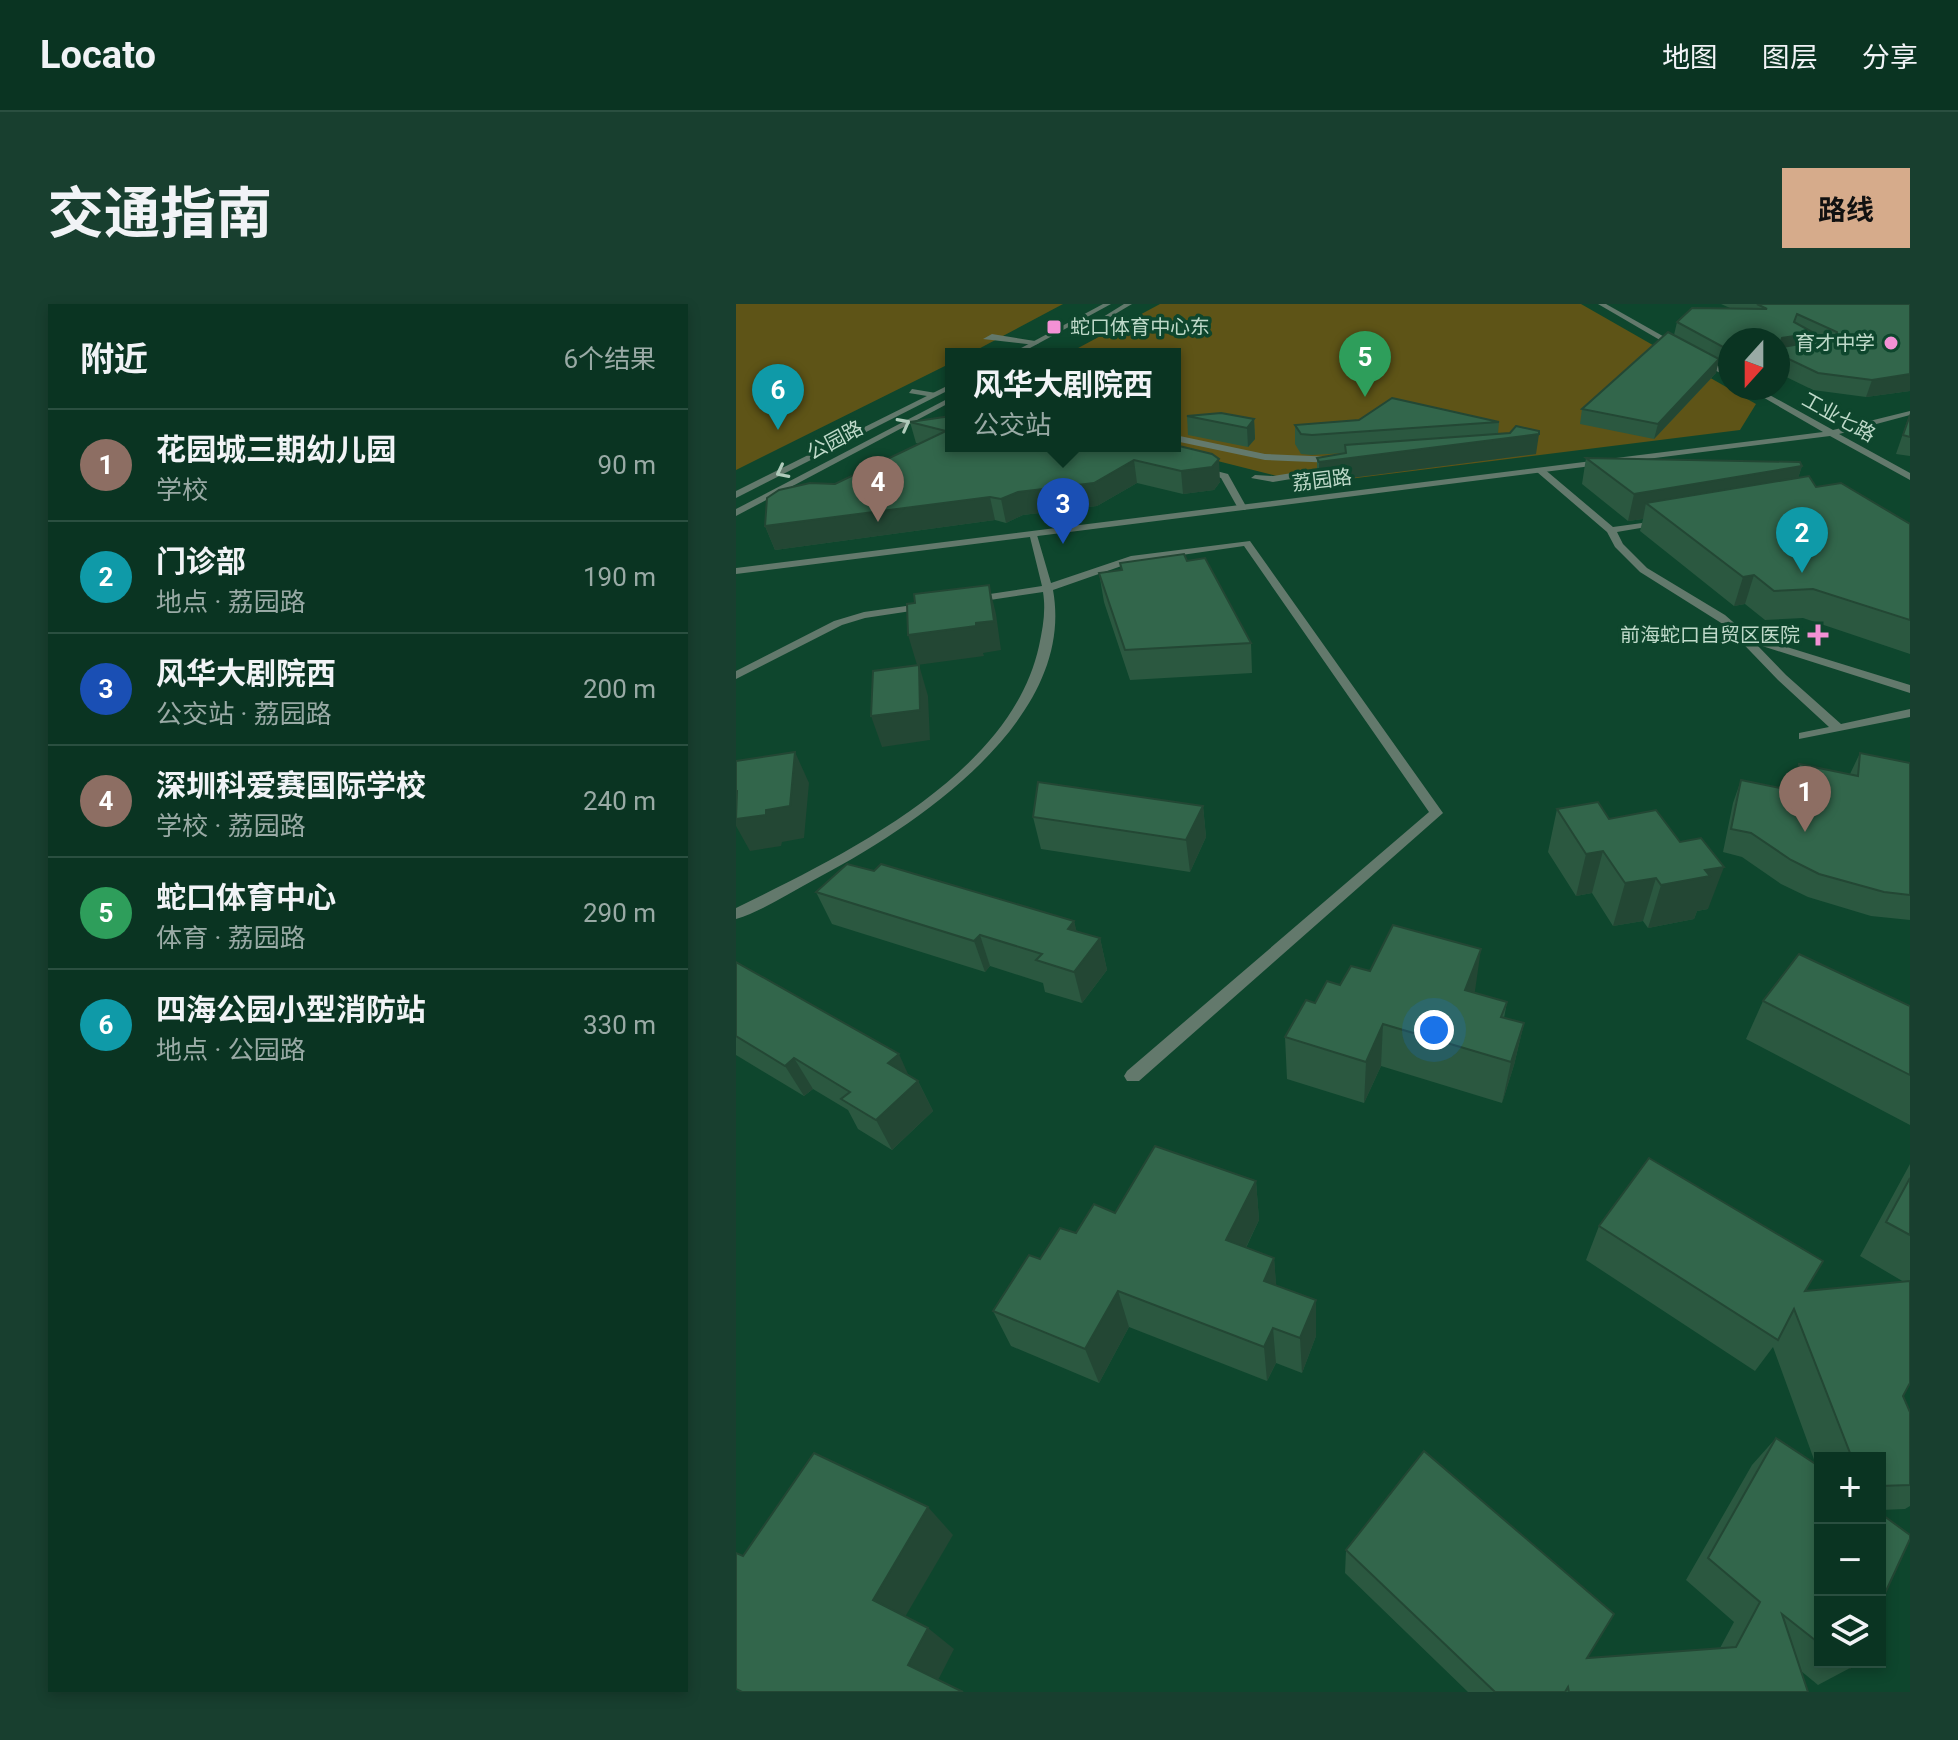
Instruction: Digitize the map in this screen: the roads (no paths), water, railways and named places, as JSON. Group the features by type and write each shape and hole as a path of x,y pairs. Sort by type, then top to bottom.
{"street":[{"path":"1025,348 1108,304"},
{"path":"1086,328 1129,304"},
{"path":"1601,304 1716,368"},
{"path":"986,339 992,336 1035,343"},
{"name":"公园路","path":"736,495 945,389"},
{"path":"912,391 933,395"},
{"name":"工业七路","path":"1773,400 1910,477"},
{"name":"公园路","path":"736,513 945,402"},
{"name":"荔园路","path":"736,571 1832,433 1910,413"},
{"path":"1181,439 1228,451 1312,461 1350,459"},
{"path":"1231,485 1312,461"},
{"path":"1187,465 1218,472 1231,485 1242,508"},
{"path":"1255,478 1273,479 1344,468"},
{"path":"1540,470 1611,530 1616,544 1663,585 1719,615 1749,638 1772,668 1838,728"},
{"path":"1611,530 1672,520"},
{"path":"736,914 871,844 911,817 972,766 999,735 1033,682 1042,659 1050,618 1047,588 1032,535"},
{"path":"963,601 1047,588 1131,559 1247,543 1436,813 1133,1076"},
{"path":"736,676 838,623 864,615 935,605"},
{"path":"1749,638 1910,689"},
{"path":"1803,736 1910,713"}],"place":[{"name":"蛇口体育中心东","path":"1054,327"},
{"name":"育才中学","path":"1891,343"},
{"name":"蛇口体育中心","path":"1365,397"},
{"name":"四海公园小型消防站","path":"778,430"},
{"name":"深圳科爱赛国际学校","path":"878,522"},
{"name":"风华大剧院西","path":"1063,544"},
{"name":"门诊部","path":"1802,573"},
{"name":"前海蛇口自贸区医院","path":"1818,635"},
{"name":"花园城三期幼儿园","path":"1805,832"}]}
